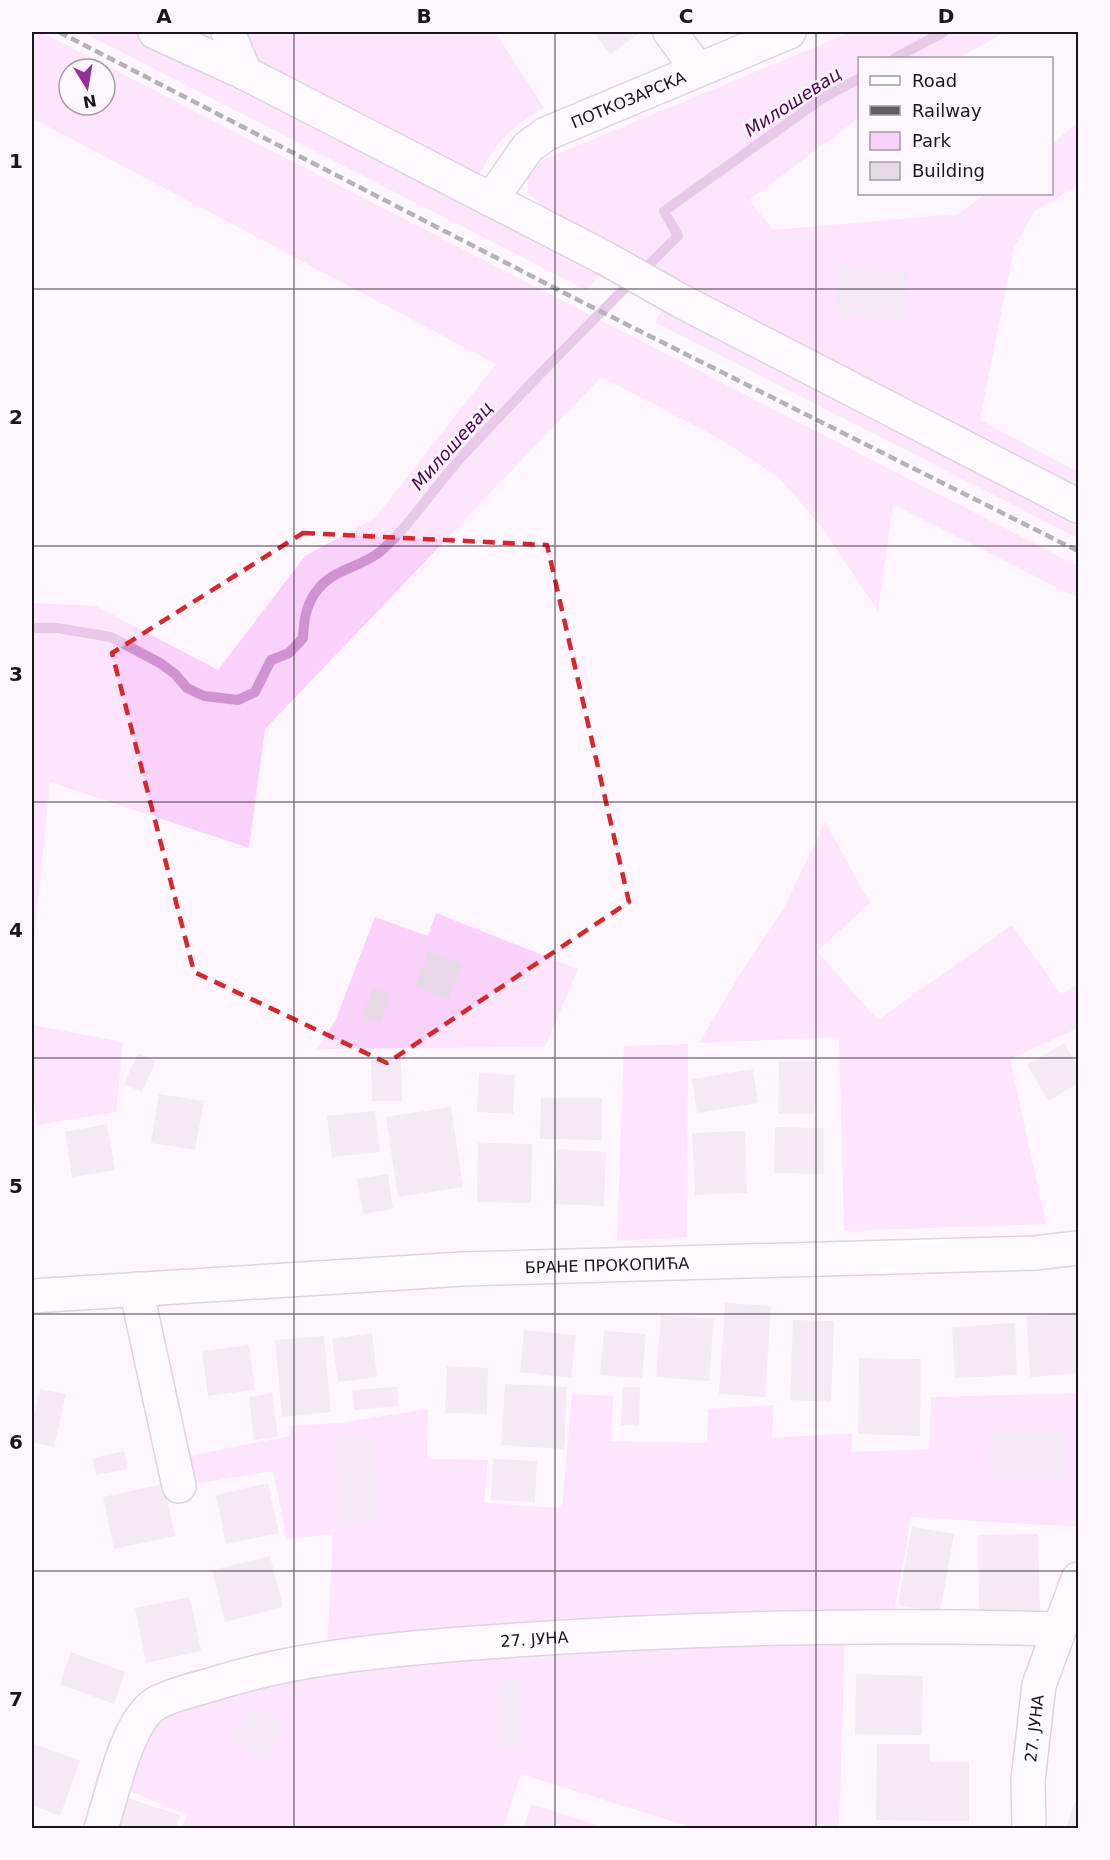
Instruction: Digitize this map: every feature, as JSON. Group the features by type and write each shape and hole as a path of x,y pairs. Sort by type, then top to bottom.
{"street":[{"path":"155,32 245,73 603,257 681,301 1078,506"},
{"path":"228,32 245,73"},
{"path":"670,32 698,70"},
{"name":"ПОТКОЗАРСКА","path":"491,200 528,147 546,134 789,32"},
{"name":"БРАНЕ ПРОКОПИЋА","path":"32,1296 463,1269 1035,1253 1078,1248"},
{"path":"136,1289 179,1486"},
{"name":"27. ЈУНА","path":"1029,1828 1028,1780 1039,1685 1078,1580"},
{"name":"27. ЈУНА","path":"101,1828 130,1737 154,1705 259,1669 349,1653 627,1633 758,1627 950,1626 1059,1629"}],"highlighted area":[{"path":"303,533 547,545 629,902 387,1063 194,972 112,653"}],"green space":[{"path":"32,32 41,32 90,57 57,57 57,117 117,117 117,71 1078,566 1078,598 893,504 878,611 821,526 778,477 717,437 601,377 265,729 249,848 50,782 32,961 32,603 96,606 218,670 305,556 375,518 496,364 32,118"},
{"path":"82,32 495,32 544,108 515,127 495,148 481,173 469,205 601,275 586,290"},
{"path":"851,32 1006,32 961,57 858,57 858,119 749,200 773,230 958,214 985,195 1053,195 1053,143 1078,122 1078,185 1035,211 1014,247 980,420 1078,472 1078,494 543,207 528,192 527,173 543,160"},
{"path":"664,307 1078,519 1078,538 655,322"},
{"path":"825,822 870,903 817,951 878,1020 1012,925 1061,995 1078,984 1078,1028 1010,1059 1046,1224 844,1231 839,1037 699,1043 740,974 783,910"},
{"path":"436,913 578,969 545,1047 317,1049 336,1019 375,917 428,936"},
{"path":"32,1025 123,1042 116,1112 37,1125 32,1084"},
{"path":"688,1044 687,1237 617,1241 624,1046"},
{"path":"1078,1393 1078,1527 911,1517 893,1618 327,1650 333,1534 287,1539 273,1471 194,1484 187,1456 290,1436 289,1426 339,1423 428,1409 427,1459 488,1460 484,1503 562,1508 572,1394 613,1396 611,1441 707,1443 708,1409 774,1405 772,1438 852,1433 851,1452 929,1449 931,1397"},
{"path":"845,1636 839,1828 694,1828 521,1774 503,1828 182,1828 187,1815 125,1789 156,1720 243,1685 414,1656"},
{"path":"532,1804 606,1828 523,1828"}],"building":[{"path":"593,32 641,32 610,54"},
{"path":"839,266 908,272 903,320 835,314"},
{"path":"429,951 462,964 448,1000 415,986"},
{"path":"373,988 391,995 380,1022 363,1016"},
{"path":"1064,1043 1078,1067 1078,1083 1049,1101 1027,1065"},
{"path":"138,1053 156,1061 142,1092 124,1084"},
{"path":"401,1059 402,1101 372,1101 371,1060"},
{"path":"779,1061 816,1061 815,1114 778,1114"},
{"path":"753,1069 758,1103 697,1113 692,1079"},
{"path":"479,1073 515,1075 513,1114 477,1112"},
{"path":"159,1094 204,1101 195,1150 151,1143"},
{"path":"541,1098 602,1098 602,1140 540,1139"},
{"path":"451,1107 463,1187 398,1197 386,1117"},
{"path":"375,1111 380,1152 332,1157 327,1116"},
{"path":"107,1124 115,1170 72,1177 65,1132"},
{"path":"775,1127 824,1128 824,1174 774,1173"},
{"path":"745,1131 747,1193 695,1195 692,1133"},
{"path":"478,1143 532,1144 531,1203 477,1202"},
{"path":"557,1149 606,1152 604,1206 554,1204"},
{"path":"388,1174 393,1209 363,1214 357,1179"},
{"path":"725,1303 771,1306 765,1397 719,1394"},
{"path":"1078,1312 1078,1373 1030,1377 1026,1316"},
{"path":"661,1315 714,1319 709,1381 656,1377"},
{"path":"793,1320 834,1321 831,1402 790,1400"},
{"path":"1015,1323 1017,1375 955,1378 952,1327"},
{"path":"524,1330 576,1335 571,1378 520,1372"},
{"path":"604,1331 646,1334 642,1378 600,1375"},
{"path":"372,1333 377,1377 338,1382 332,1339"},
{"path":"324,1336 331,1412 282,1417 275,1340"},
{"path":"249,1345 255,1390 208,1396 202,1351"},
{"path":"859,1358 921,1359 920,1436 858,1434"},
{"path":"447,1366 488,1368 487,1414 445,1413"},
{"path":"505,1384 567,1387 564,1449 501,1445"},
{"path":"397,1387 399,1406 354,1410 352,1390"},
{"path":"623,1387 640,1387 639,1426 621,1425"},
{"path":"40,1389 66,1394 54,1447 32,1442 32,1425"},
{"path":"272,1393 278,1437 254,1440 249,1397"},
{"path":"990,1431 1065,1432 1065,1478 990,1477"},
{"path":"374,1435 376,1524 338,1525 336,1436"},
{"path":"124,1451 128,1469 96,1475 93,1458"},
{"path":"493,1459 537,1461 535,1502 491,1500"},
{"path":"268,1483 279,1533 226,1544 216,1495"},
{"path":"164,1484 175,1536 114,1549 103,1497"},
{"path":"912,1527 954,1534 940,1612 898,1605"},
{"path":"1038,1534 1040,1611 979,1612 978,1535"},
{"path":"270,1556 283,1607 225,1622 212,1570"},
{"path":"190,1597 201,1651 146,1663 135,1608"},
{"path":"71,1652 125,1672 114,1704 60,1684"},
{"path":"856,1674 923,1676 922,1735 855,1734"},
{"path":"497,1681 522,1681 522,1747 497,1747"},
{"path":"252,1705 285,1724 265,1760 231,1740"},
{"path":"32,1743 80,1761 60,1816 32,1805"},
{"path":"877,1744 930,1744 930,1762 969,1762 969,1821 876,1820"},
{"path":"127,1798 180,1815 176,1828 117,1828"},
{"path":"1075,1801 1078,1802 1078,1828 1066,1828"}],"waterway":[{"name":"Милошевац","path":"897,57 944,32"},
{"name":"Милошевац","path":"32,628 57,628 111,637 160,663 175,674 187,688 204,696 238,700 255,692 271,660 289,653 303,638 306,612 319,588 333,576 374,556 393,540 456,463 493,423 678,236 664,211 823,98 858,79"}],"railway":[{"path":"59,32 578,300 1078,551"}]}
